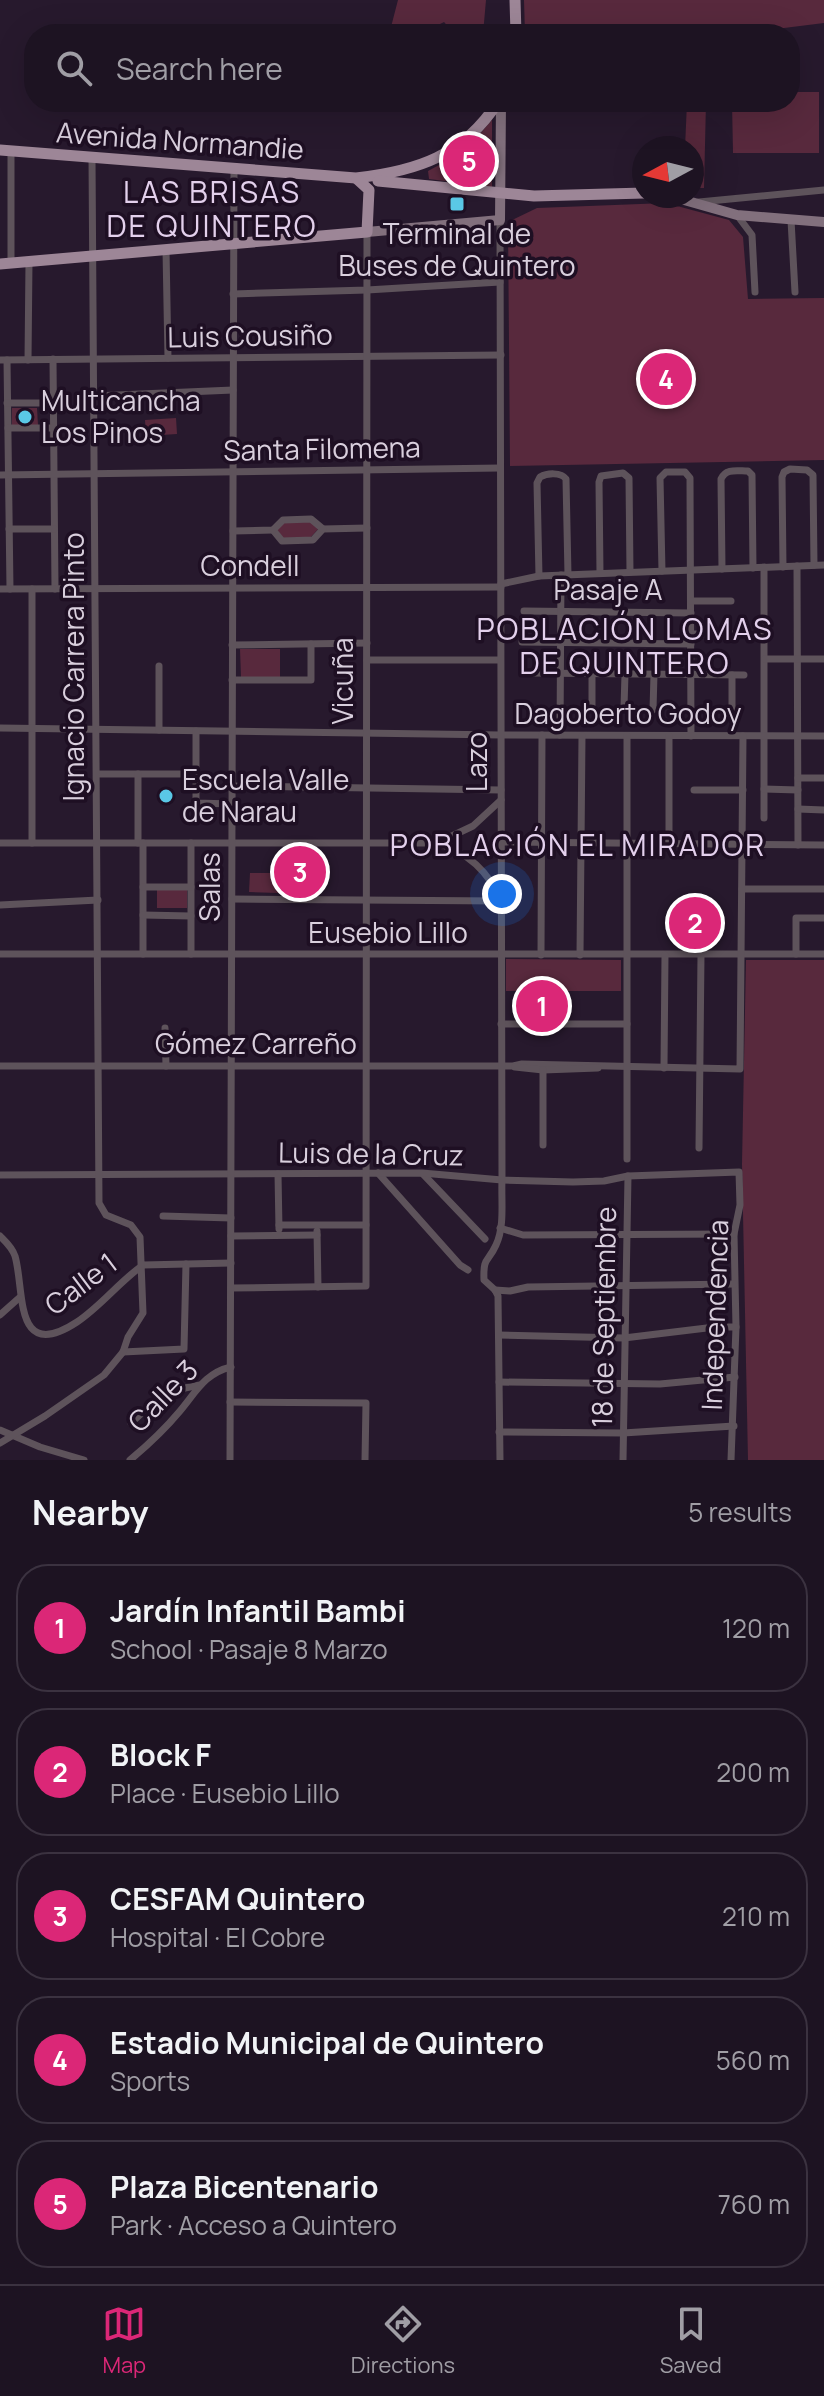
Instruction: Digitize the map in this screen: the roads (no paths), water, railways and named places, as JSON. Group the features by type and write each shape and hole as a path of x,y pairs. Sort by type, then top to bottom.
{"main road":[{"path":"515,0 516,24"},
{"name":"Avenida Normandie","path":"5,151 356,178 393,174 425,165 465,140 491,112"},
{"name":"Lazo","path":"500,112 500,220"},
{"path":"423,184 425,165"},
{"path":"356,178 369,190 378,181 548,197 632,194"},
{"name":"Vicuña","path":"367,232 369,190"},
{"path":"500,194 536,204 632,195"},
{"path":"536,204 548,197"},
{"path":"704,205 737,215 824,222"},
{"path":"6,263 500,220"}],"street":[{"path":"5,151 6,263"},
{"name":"Ignacio Carrera Pinto","path":"92,158 101,1210 136,1230 142,1241 143,1265"},
{"name":"Salas","path":"230,1460 234,169"},
{"path":"704,201 824,190"},
{"path":"737,215 752,235 755,292"},
{"name":"Lazo","path":"500,220 502,1180 496,1246 483,1263 484,1280 498,1296 500,1460"},
{"path":"791,220 795,292"},
{"name":"Vicuña","path":"318,1287 366,1286 367,232"},
{"path":"166,250 168,358"},
{"path":"28,360 29,262"},
{"path":"233,294 500,282"},
{"name":"Luis Cousiño","path":"4,360 501,355"},
{"path":"53,359 55,589"},
{"path":"4,360 8,428 4,475 10,589"},
{"path":"94,396 233,390"},
{"path":"7,403 53,403"},
{"path":"8,428 53,428"},
{"name":"Santa Filomena","path":"4,475 500,468"},
{"path":"783,567 783,475 788,470 805,470 813,475 814,565"},
{"path":"722,569 721,479 728,471 746,471 752,475 753,568"},
{"path":"662,571 660,478 666,472 685,472 690,478 691,736"},
{"path":"600,573 599,480 604,474 622,473 629,480 630,572"},
{"path":"539,576 537,483 540,477 560,474 566,479 560,735"},
{"path":"233,531 273,530 283,520 311,519 323,529 367,528"},
{"path":"9,529 54,529"},
{"path":"273,530 282,541 313,540 323,529"},
{"name":"Condell","path":"0,589 501,585 539,576 824,565"},
{"path":"797,566 798,845"},
{"path":"764,567 764,818"},
{"path":"32,589 32,843"},
{"name":"Pasaje A","path":"691,601 731,601"},
{"name":"Pasaje A","path":"524,611 691,613"},
{"path":"691,634 745,634"},
{"path":"522,642 691,644"},
{"path":"232,645 367,643"},
{"path":"232,680 311,680 311,644"},
{"path":"765,659 824,659"},
{"path":"367,660 500,660"},
{"path":"159,666 159,730"},
{"path":"529,673 744,675"},
{"path":"592,673 592,709"},
{"path":"624,707 625,674"},
{"path":"653,710 654,674"},
{"path":"732,675 732,711"},
{"name":"Dagoberto Godoy","path":"0,728 824,736"},
{"path":"196,731 196,803 232,804"},
{"path":"541,955 542,735"},
{"path":"580,955 582,736"},
{"path":"627,736 627,1159"},
{"path":"669,736 669,844"},
{"path":"741,955 743,736"},
{"path":"97,774 196,774"},
{"path":"138,774 143,954"},
{"path":"798,778 824,778"},
{"path":"232,786 501,790"},
{"path":"764,789 798,790"},
{"path":"694,790 743,790"},
{"path":"437,843 473,826 501,800"},
{"path":"798,809 824,810"},
{"path":"501,842 824,845"},
{"path":"0,843 437,843 455,849 478,865 501,901 232,899"},
{"path":"191,843 191,954"},
{"path":"143,887 191,887"},
{"path":"742,889 824,889"},
{"path":"0,905 98,900"},
{"path":"143,915 191,916"},
{"path":"796,954 796,918 824,918"},
{"name":"Eusebio Lillo","path":"0,954 824,954"},
{"path":"664,1068 665,955"},
{"path":"699,1148 701,955"},
{"name":"Gómez Carreño","path":"513,1066 740,1069 741,955"},
{"path":"501,1024 627,1024"},
{"path":"165,1028 166,1066"},
{"name":"Gómez Carreño","path":"0,1066 513,1066 543,1070 604,1067"},
{"path":"543,1070 543,1145"},
{"name":"Luis de la Cruz","path":"0,1175 422,1173 573,1182 628,1176 739,1172"},
{"name":"Independencia","path":"731,1460 736,1327 734,1234 740,1205 739,1172"},
{"path":"378,1173 460,1265 468,1270"},
{"path":"422,1173 485,1239"},
{"path":"278,1174 279,1236"},
{"name":"18 de Septiembre","path":"623,1460 628,1176"},
{"path":"163,1216 231,1218"},
{"path":"279,1225 366,1225"},
{"path":"231,1288 318,1287 317,1225"},
{"path":"500,1228 523,1235 734,1234"},
{"path":"231,1236 317,1235"},
{"path":"0,1236 14,1254 19,1298 0,1315"},
{"path":"0,1443 84,1390 104,1375 123,1352 143,1313 143,1265 231,1263"},
{"path":"123,1352 184,1349 186,1264"},
{"name":"Calle 1","path":"19,1298 32,1328 39,1333 53,1334 79,1321 143,1265"},
{"path":"495,1290 734,1284"},
{"path":"499,1335 624,1338 736,1327"},
{"name":"Calle 3","path":"130,1460 170,1422 200,1385 216,1371 231,1367"},
{"path":"499,1382 677,1383 735,1377"},
{"path":"131,1423 165,1392 200,1385"},
{"path":"230,1402 366,1403 365,1460"},
{"path":"499,1432 623,1433 734,1426"},
{"path":"0,1430 84,1460"}],"place":[{"name":"Plaza Bicentenario","path":"469,161"},
{"name":"Terminal de Buses de Quintero","path":"457,204"},
{"name":"Estadio Municipal de Quintero","path":"666,379"},
{"name":"Multicancha Los Pinos","path":"25,417"},
{"name":"Escuela Valle de Narau","path":"166,796"},
{"name":"CESFAM Quintero","path":"300,872"},
{"name":"Block F","path":"695,923"},
{"name":"Jardín Infantil Bambi","path":"542,1006"}],"district":[{"name":"LAS BRISAS DE QUINTERO","path":"212,210"},
{"name":"POBLACIÓN LOMAS DE QUINTERO","path":"625,647"},
{"name":"POBLACIÓN EL MIRADOR","path":"578,846"}]}
